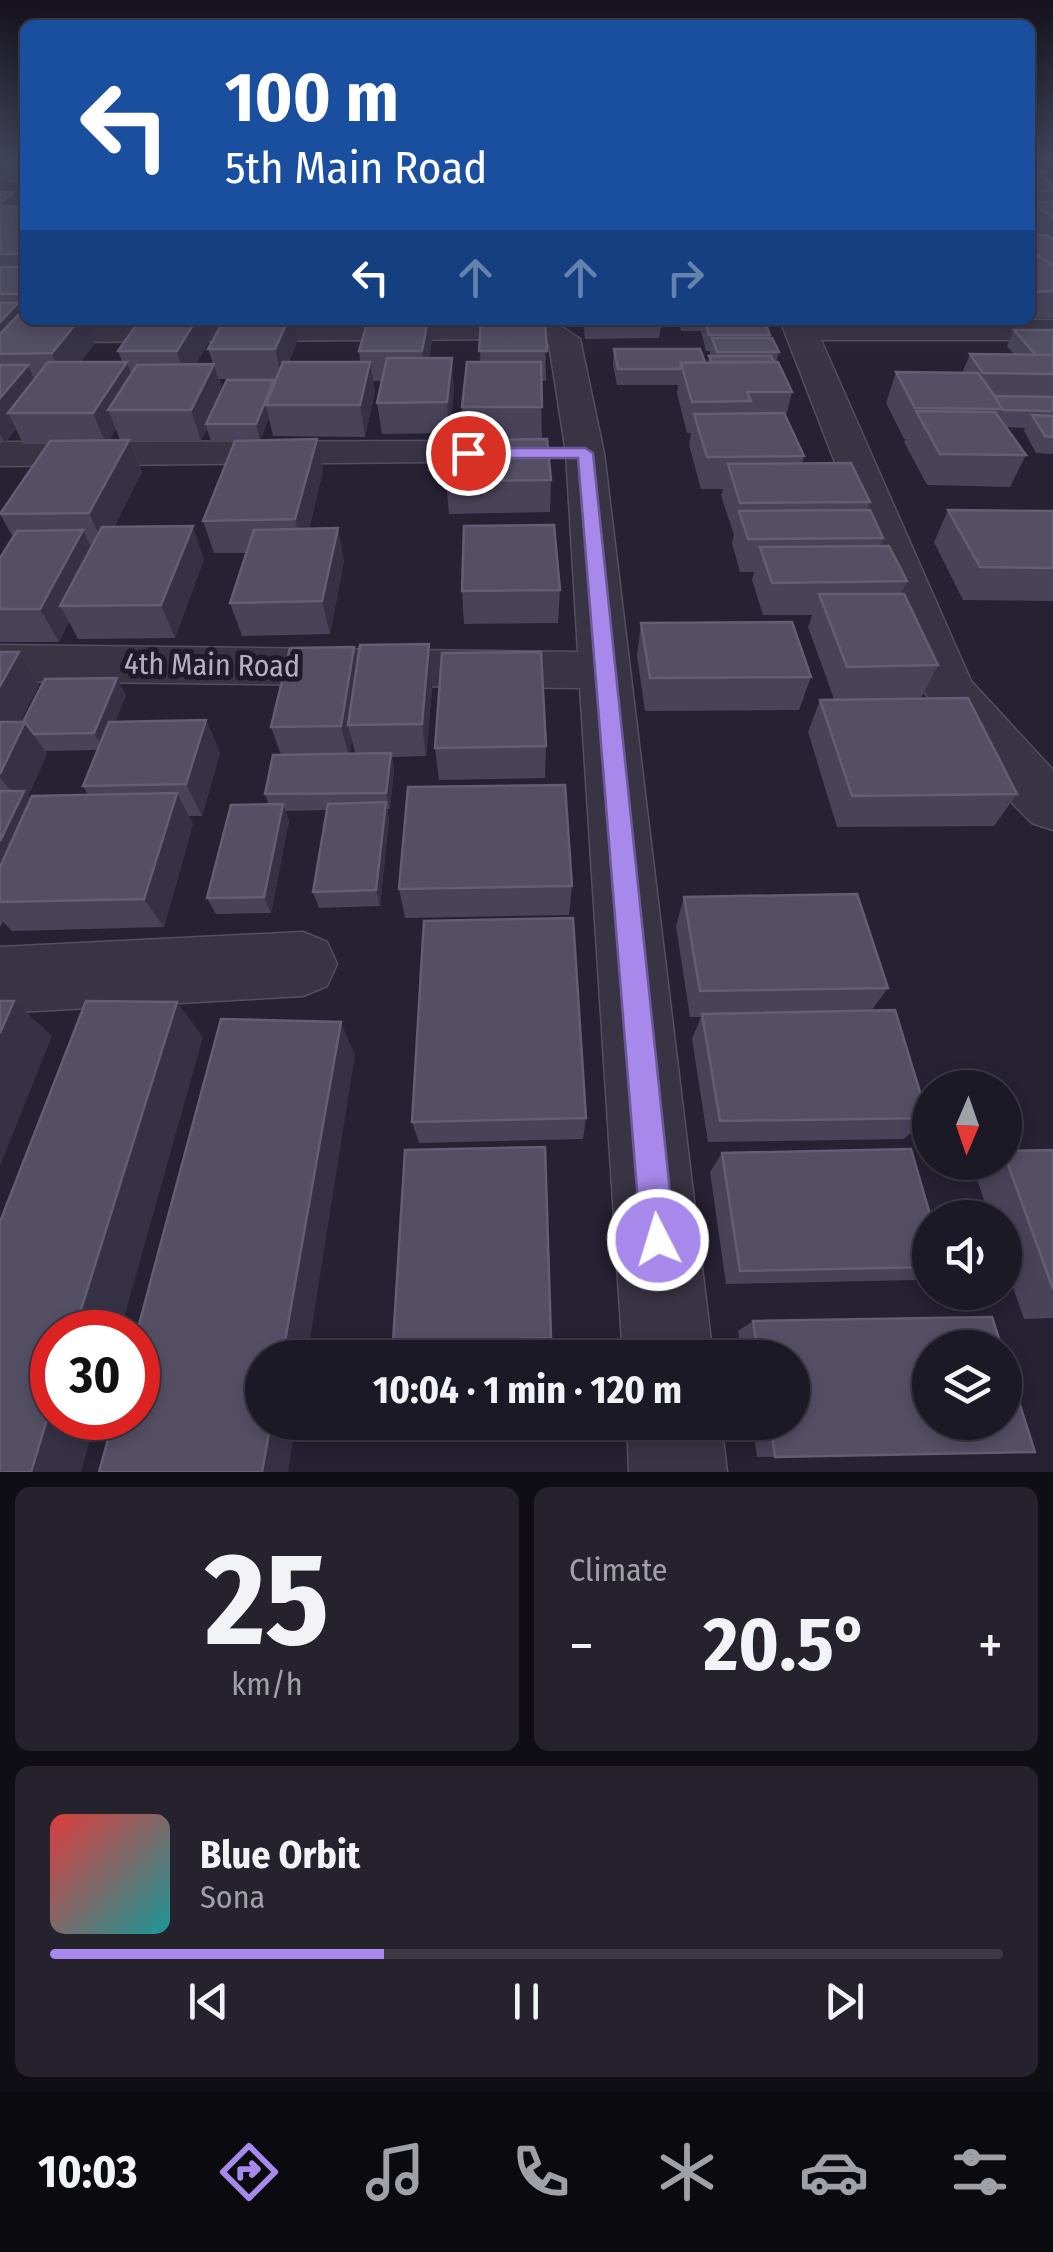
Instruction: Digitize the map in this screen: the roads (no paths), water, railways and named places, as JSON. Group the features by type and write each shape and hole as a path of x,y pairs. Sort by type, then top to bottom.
{"street":[{"path":"1053,330 798,326 949,690 1016,770 1053,806"},
{"path":"49,332 545,330 564,339 585,453 666,1340"},
{"path":"0,454 585,453"},
{"name":"4th Main Road","path":"0,663 605,670"},
{"path":"0,980 303,964"},
{"path":"675,1440 678,1472"}]}
